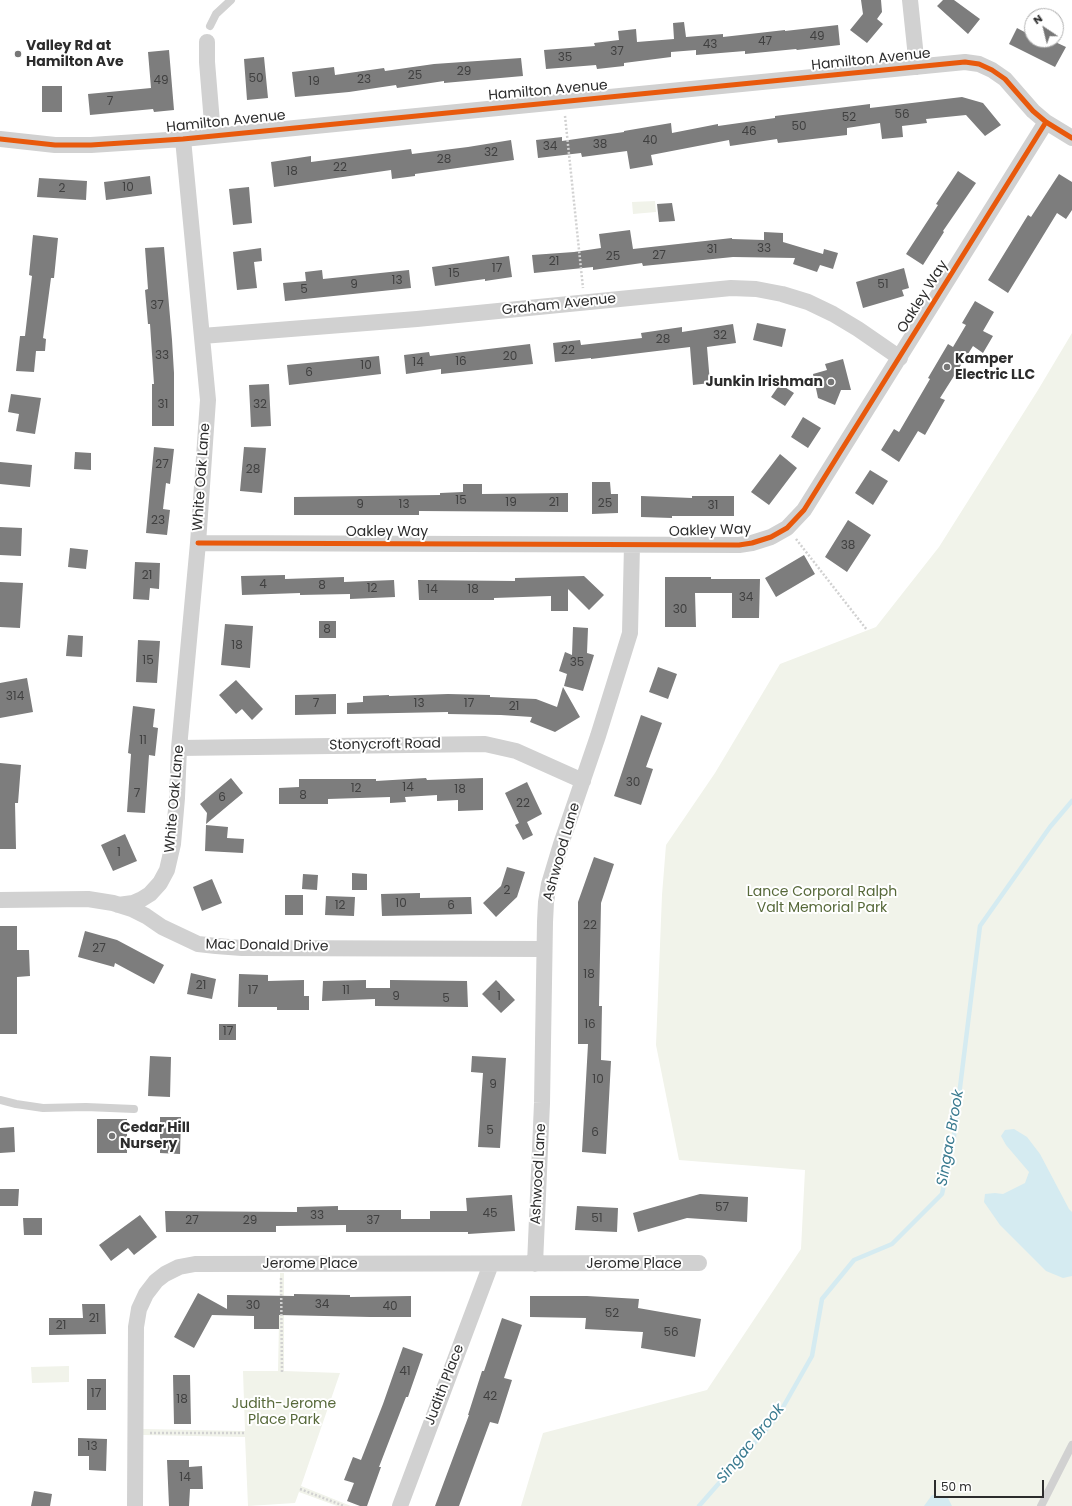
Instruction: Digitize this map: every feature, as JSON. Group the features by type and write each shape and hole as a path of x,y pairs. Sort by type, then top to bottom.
{"street":[{"path":"910,0 917,67"},
{"path":"207,42 207,62 213,135"},
{"name":"Hamilton Avenue","path":"0,139 55,145 91,146 183,139 965,62 979,64 1004,78 1016,90 1024,102 1046,122 1072,138"},
{"name":"Oakley Way","path":"198,543 739,545 752,543 771,537 787,528 804,510 1046,122"},
{"name":"White Oak Lane","path":"118,905 133,903 150,894 160,883 167,870 173,844 177,798 179,748 198,543 208,400 183,139"},
{"name":"Graham Avenue","path":"202,336 417,318 731,288 756,289 782,294 808,302 833,314 858,329 900,358"},
{"name":"Ashwood Lane","path":"535,1264 542,1104 544,922 550,884 561,844 600,730 630,633 632,545"},
{"name":"Stonycroft Road","path":"179,748 485,744 516,751 583,781"},
{"name":"Mac Donald Drive","path":"0,900 88,899 118,905 132,909 146,916 162,927 198,944 210,946 242,948 544,949"},
{"name":"Jerome Place","path":"135,1506 136,1327 139,1309 146,1294 156,1281 165,1274 179,1267 195,1264 699,1263"},
{"name":"Judith Place","path":"400,1506 491,1264"}],"lane":[{"path":"210,26 216,14 231,0"},
{"path":"0,1100 43,1108 86,1107 134,1109"},
{"path":"1042,1506 1072,1445"}],"path":[{"path":"563,102 585,302"},
{"path":"787,528 867,630"},
{"path":"281,1264 282,1372"},
{"path":"135,1433 245,1434"},
{"path":"300,1489 344,1506"}],"green space":[{"path":"655,201 656,212 633,214 632,202"},
{"name":"Lance Corporal Ralph Valt Memorial Park","path":"1072,333 1072,1506 521,1506 543,1433 707,1390 801,1249 805,1170 679,1160 656,1045 662,895 666,845 715,773 780,664 876,627 939,547 1038,390"},
{"name":"Judith-Jerome Place Park","path":"280,1273 284,1273 284,1371 340,1373 301,1486 351,1506 337,1506 299,1492 295,1503 248,1506 245,1437 143,1435 143,1429 245,1431 243,1371 278,1371"},
{"path":"69,1366 69,1382 32,1383 31,1367"}],"water":[{"path":"1014,1129 1027,1137 1040,1154 1072,1212 1072,1276 1063,1278 1046,1271 1000,1225 984,1202 985,1194 1003,1194 1025,1183 1029,1172 1006,1145 1001,1136 1005,1130"},
{"path":"932,1495 948,1498 952,1506 924,1506"}],"building":[{"path":"861,0 881,0 882,12 877,19 883,24 867,43 850,30 863,14"},
{"path":"943,0 954,0 980,19 968,34 937,6"},
{"path":"684,22 686,37 723,34 723,37 838,25 840,45 745,54 745,51 696,55 696,50 671,52 671,57 624,63 624,66 597,69 596,65 546,69 544,50 595,46 594,43 619,40 618,31 636,29 637,42 674,39 673,23"},
{"path":"1017,28 1024,32 1024,48 1066,47 1055,67 1009,44"},
{"path":"169,50 174,110 154,112 153,109 90,115 88,94 151,88 148,52"},
{"path":"264,57 268,98 247,100 244,59"},
{"path":"521,58 523,76 444,83 444,81 397,88 396,85 349,92 295,97 292,72 334,67 335,75 384,68 385,71 434,64"},
{"path":"42,86 62,86 62,112 42,112"},
{"path":"962,97 983,103 1001,125 985,136 966,115 926,119 927,123 902,126 903,137 882,139 880,123 847,128 847,135 778,143 777,139 730,146 729,140 651,155 653,165 630,169 627,151 582,157 581,153 538,158 536,140 562,137 562,141 624,132 671,123 672,133 718,124 718,126 775,118 775,116 870,104 870,108"},
{"path":"511,140 514,160 415,174 415,176 392,179 391,170 274,187 271,162 311,156 311,162 411,149 412,154"},
{"path":"958,171 976,183 943,231 944,232 923,265 906,254"},
{"path":"1059,174 1072,182 1072,210 1066,219 1057,213 1008,293 988,280 1028,215 1031,217"},
{"path":"150,176 152,194 106,200 104,182"},
{"path":"39,178 87,181 86,200 37,197"},
{"path":"249,187 252,223 233,225 229,189"},
{"path":"672,203 675,221 659,222 657,204"},
{"path":"630,230 633,249 732,238 764,240 764,232 783,233 783,242 823,254 824,249 838,253 833,269 820,265 817,272 793,264 795,258 733,257 643,266 642,263 593,270 593,267 534,273 532,255 574,252 601,248 599,234"},
{"path":"33,235 58,238 54,278 51,278 43,338 46,339 45,351 36,351 34,372 16,371 20,336 25,336 32,276 29,275"},
{"path":"164,247 174,373 174,426 152,426 152,384 154,384 150,324 148,324 145,290 148,289 145,248"},
{"path":"261,248 262,261 254,262 257,288 237,290 233,252"},
{"path":"509,256 512,277 435,286 432,267"},
{"path":"904,268 909,288 902,290 904,296 863,308 856,282"},
{"path":"322,270 323,279 409,270 411,288 285,301 283,283 306,281 305,272"},
{"path":"975,301 994,312 983,331 993,336 983,353 973,346 940,398 945,400 925,435 918,431 899,462 881,450 894,429 899,432 930,379 928,378 948,344 953,347 966,325 962,323"},
{"path":"757,323 786,329 782,347 753,340"},
{"path":"733,324 736,343 707,347 710,383 693,385 690,347 555,362 553,343 580,340 581,345 642,338 641,333 682,327 682,332"},
{"path":"530,344 533,364 441,374 441,369 406,374 404,355 429,352 430,356"},
{"path":"379,356 381,374 289,385 287,365"},
{"name":"Junkin Irishman","path":"843,359 851,390 841,390 835,405 818,398 813,374 827,370 825,364"},
{"path":"269,384 271,426 251,427 249,385"},
{"path":"780,384 794,393 785,406 771,397"},
{"path":"11,394 41,398 35,434 16,431 19,414 8,412"},
{"path":"803,417 821,428 808,448 791,437"},
{"path":"154,447 174,449 170,484 166,483 163,509 170,510 167,535 146,533"},
{"path":"244,447 266,448 262,493 240,491"},
{"path":"75,452 91,453 91,470 74,469"},
{"path":"780,454 797,468 769,505 751,492"},
{"path":"0,462 32,465 30,487 0,484"},
{"path":"870,470 888,481 873,505 855,493"},
{"path":"592,482 610,482 611,494 618,494 618,513 592,514"},
{"path":"463,484 482,484 482,494 568,493 568,512 419,511 419,515 294,515 294,497 440,495 440,493 463,492"},
{"path":"641,496 692,498 692,496 734,496 734,516 672,516 672,518 641,517"},
{"path":"848,520 871,535 847,572 825,557"},
{"path":"0,527 22,528 21,556 0,555"},
{"path":"70,548 88,550 86,569 68,567"},
{"path":"804,555 815,574 776,597 765,578"},
{"path":"135,562 160,563 159,589 150,588 149,600 133,599"},
{"path":"285,575 285,579 344,577 344,582 394,580 395,597 350,599 350,594 300,595 300,593 242,595 241,576"},
{"path":"584,576 604,595 589,610 568,589 568,611 551,611 551,596 494,598 494,600 419,600 418,580 515,581 515,578"},
{"path":"665,577 760,579 759,618 732,618 732,593 695,593 696,627 665,627"},
{"path":"0,582 23,583 20,628 0,627"},
{"path":"319,621 336,621 336,638 319,638"},
{"path":"225,624 253,626 250,668 221,665"},
{"path":"573,627 588,628 587,653 594,655 583,691 564,686 567,674 559,671 565,652 572,655"},
{"path":"68,635 83,636 82,657 66,656"},
{"path":"138,640 160,641 157,683 136,682"},
{"path":"658,667 677,674 668,699 649,692"},
{"path":"27,678 33,712 0,718 0,683"},
{"path":"236,680 263,709 252,720 242,709 236,714 219,695"},
{"path":"563,687 580,717 555,732 530,722 532,717 448,714 448,712 347,714 347,703 363,702 363,696 389,695 490,695 490,697 536,699 557,707"},
{"path":"336,694 336,714 295,715 295,695"},
{"path":"133,706 155,709 153,727 158,728 155,756 149,755 145,813 127,812 131,754 128,753"},
{"path":"641,715 662,723 646,767 653,769 641,805 614,796"},
{"path":"0,763 21,765 18,803 15,803 16,849 0,849"},
{"path":"231,778 243,793 206,824 207,813 200,804"},
{"path":"426,778 427,780 483,778 483,810 458,811 458,800 437,801 437,795 405,797 406,802 390,803 390,797 328,799 328,804 279,804 279,788 299,787 299,779 376,779 376,781"},
{"path":"527,782 542,814 527,822 533,835 523,840 515,825 519,823 505,793"},
{"path":"206,825 228,827 227,838 244,839 243,853 205,851"},
{"path":"125,834 137,861 113,871 101,845"},
{"path":"594,857 614,864 601,903 599,1006 602,1006 601,1060 611,1061 606,1154 582,1152 588,1044 578,1044 578,902"},
{"path":"507,867 525,872 517,897 496,917 483,903 501,886"},
{"path":"352,873 367,874 367,890 352,890"},
{"path":"303,874 318,875 317,890 302,889"},
{"path":"212,879 222,903 202,911 193,887"},
{"path":"420,893 420,898 471,897 472,914 382,916 381,894"},
{"path":"285,895 303,895 303,915 285,915"},
{"path":"326,896 355,897 354,916 325,915"},
{"path":"0,926 17,926 17,950 29,950 30,976 17,977 17,1034 0,1034"},
{"path":"85,931 117,940 164,965 154,984 115,963 114,967 78,957"},
{"path":"191,973 216,979 212,999 187,994"},
{"path":"239,974 268,975 268,981 304,980 304,996 309,996 309,1010 277,1010 277,1007 238,1007"},
{"path":"366,980 366,988 390,988 390,980 467,981 468,1007 375,1006 375,999 322,1001 323,981"},
{"path":"496,980 515,1000 501,1013 482,994"},
{"path":"219,1024 236,1024 236,1040 219,1040"},
{"path":"150,1056 171,1057 170,1097 148,1096"},
{"path":"472,1056 506,1058 500,1148 478,1147 483,1073 471,1072"},
{"path":"160,1117 181,1117 180,1154 160,1153"},
{"name":"Cedar Hill Nursery","path":"97,1119 127,1119 127,1153 97,1153"},
{"path":"14,1127 15,1152 0,1153 0,1128"},
{"path":"0,1189 19,1189 18,1206 0,1206"},
{"path":"700,1194 748,1197 747,1222 687,1218 638,1232 633,1213"},
{"path":"512,1195 515,1231 468,1234 468,1232 346,1232 346,1225 276,1226 276,1232 166,1232 165,1211 297,1212 297,1207 338,1206 338,1210 401,1210 401,1219 430,1219 430,1211 467,1211 466,1198"},
{"path":"577,1206 618,1208 617,1232 575,1230"},
{"path":"140,1215 157,1237 134,1255 128,1248 111,1261 99,1245"},
{"path":"23,1218 42,1218 42,1235 24,1235"},
{"path":"198,1293 227,1309 227,1295 294,1296 294,1294 350,1295 350,1297 411,1296 411,1317 279,1315 279,1329 254,1329 254,1316 212,1315 194,1348 174,1337"},
{"path":"530,1296 587,1296 639,1299 638,1308 701,1319 695,1357 641,1348 643,1332 585,1329 586,1318 530,1317"},
{"path":"82,1304 105,1304 106,1334 49,1335 49,1318 83,1318"},
{"path":"502,1318 522,1325 504,1378 512,1380 498,1424 490,1422 459,1506 435,1506 469,1415 482,1371 484,1371"},
{"path":"403,1347 423,1354 408,1397 406,1397 379,1467 381,1467 367,1506 360,1506 347,1501 354,1483 344,1480 353,1457 361,1460"},
{"path":"173,1375 190,1375 191,1424 174,1424"},
{"path":"87,1379 106,1379 106,1410 87,1410"},
{"path":"78,1438 107,1439 106,1471 89,1470 89,1456 78,1456"},
{"path":"167,1460 189,1460 189,1467 202,1466 203,1489 190,1489 189,1506 169,1506"},
{"path":"34,1491 52,1494 50,1506 31,1506"}],"waterway":[{"name":"Singac Brook","path":"699,1506 778,1416 812,1356 822,1299 854,1260 892,1244 942,1194 953,1144 980,926 1050,827 1072,801"}],"cycle path":[{"path":"0,139 55,145 91,145 183,139 965,62 979,64 992,70 1005,79 1033,111 1046,122 1072,138"},
{"path":"198,543 739,545 752,543 771,537 787,528 804,510 1046,122"}],"place":[{"name":"Valley Rd at Hamilton Ave","path":"18,54"},
{"name":"Kamper Electric LLC","path":"947,367"},
{"name":"Junkin Irishman","path":"831,382"},
{"name":"Cedar Hill Nursery","path":"112,1136"}]}
